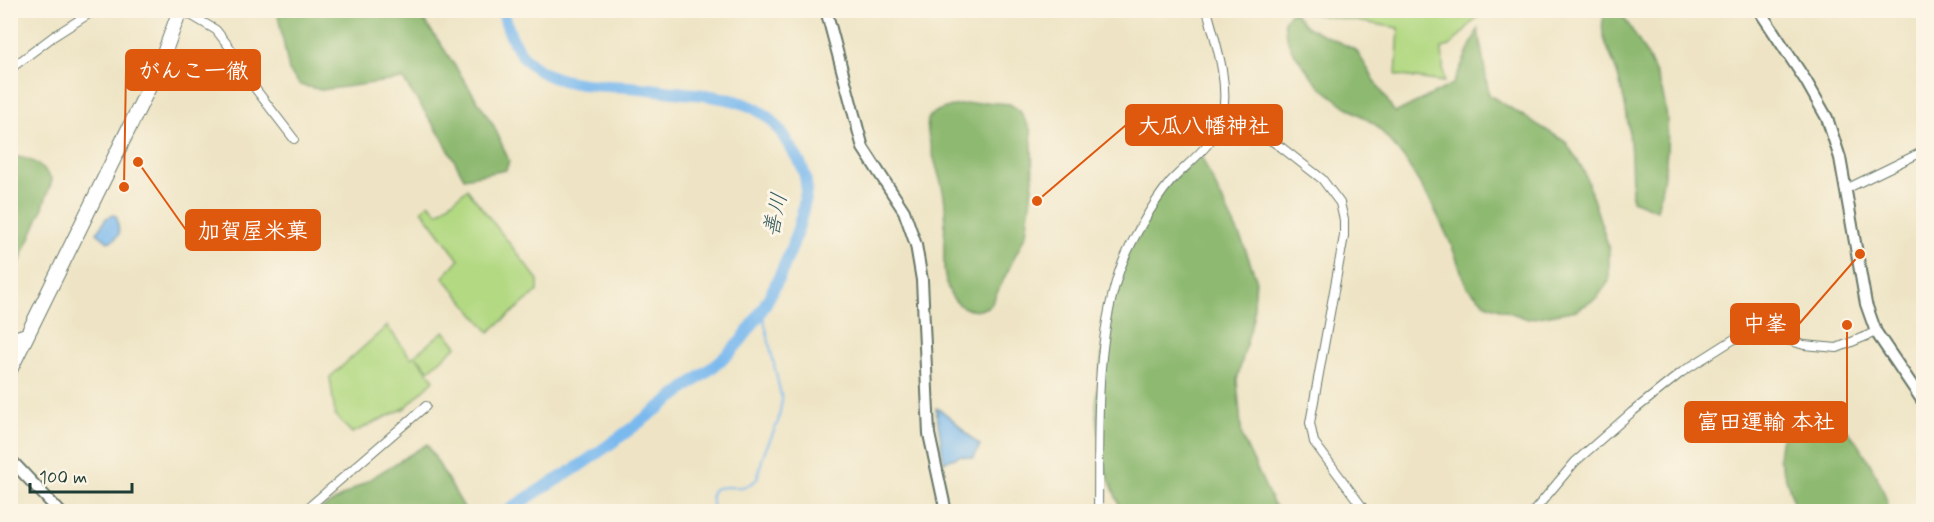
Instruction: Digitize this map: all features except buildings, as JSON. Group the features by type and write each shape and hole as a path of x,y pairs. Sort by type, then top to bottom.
{"highway":[{"path":"10,370 159,67 181,10"}],"street":[{"path":"10,69 54,36 95,10"},
{"path":"181,10 216,30 231,49 254,87 294,139"},
{"path":"826,10 863,148 904,211 916,245 922,280 929,434 946,512"},
{"path":"1098,512 1104,332 1116,283 1132,243 1161,194 1221,122 1224,94 1221,67 1207,10"},
{"path":"1759,10 1806,81 1827,118 1840,158 1866,304 1876,332 1922,398"},
{"path":"1223,109 1281,147 1322,178 1340,203 1344,220 1344,236 1310,423 1314,442 1366,512"},
{"path":"1846,189 1923,151"},
{"path":"10,337 30,330"},
{"path":"1533,512 1575,462 1632,412 1682,372 1739,336 1765,333 1804,345 1837,348 1876,332"},
{"path":"303,512 426,405"},
{"path":"10,459 60,512"}],"green space":[{"path":"1474,10 1477,17 1450,46 1442,48 1444,82 1396,75 1399,28 1294,11"},
{"path":"1609,10 1619,11 1622,14 1650,61 1662,91 1668,136 1657,210 1632,200 1631,149 1627,116 1620,83 1604,38 1602,23"},
{"path":"281,11 417,11 494,126 509,161 506,170 464,178 441,136 403,79 322,90 300,85 289,71 278,15"},
{"path":"1292,11 1307,27 1356,50 1395,113 1453,84 1478,29 1489,95 1566,142 1584,171 1609,248 1609,281 1597,298 1577,310 1528,319 1486,304 1467,287 1451,244 1431,202 1404,158 1376,125 1345,106 1318,85 1292,50 1286,36 1284,21"},
{"path":"984,102 1010,104 1020,111 1031,131 1033,179 1026,234 991,305 975,311 965,308 954,300 948,288 944,258 944,196 930,141 928,122 930,116 941,109"},
{"path":"1200,154 1243,243 1256,278 1253,318 1237,380 1242,437 1273,503 1280,511 1122,512 1103,464 1096,406 1107,312 1130,240 1163,189"},
{"path":"11,156 34,162 44,169 52,180 42,210 11,282"},
{"path":"467,189 538,280 538,291 489,332 443,277 459,260 422,210 429,203 438,213"},
{"path":"387,326 411,358 444,331 457,346 429,370 416,356 434,380 405,408 352,433 335,415 330,377"},
{"path":"1811,417 1838,423 1846,429 1870,463 1883,490 1889,511 1797,511 1779,458 1781,442 1787,424 1799,418"},
{"path":"427,444 466,511 318,511"}],"water":[{"path":"114,215 117,217 119,234 108,242 97,233 106,218"},
{"path":"936,408 980,445 974,458 960,456 944,462"}],"waterway":[{"name":"善川","path":"503,10 510,34 520,52 533,66 547,75 584,84 715,97 736,101 754,108 776,125 801,165 806,185 798,230 783,270 763,308 734,348 712,368 615,440 507,512"},
{"path":"713,512 711,494 714,489 746,486 757,479 764,453 778,422 782,400 762,311"}],"place":[{"name":"加賀屋米菓","path":"138,162"},
{"name":"がんこ一徹","path":"124,187"},
{"name":"大瓜八幡神社","path":"1037,201"},
{"name":"中峯","path":"1860,254"},
{"name":"富田運輸 本社","path":"1847,325"}]}
